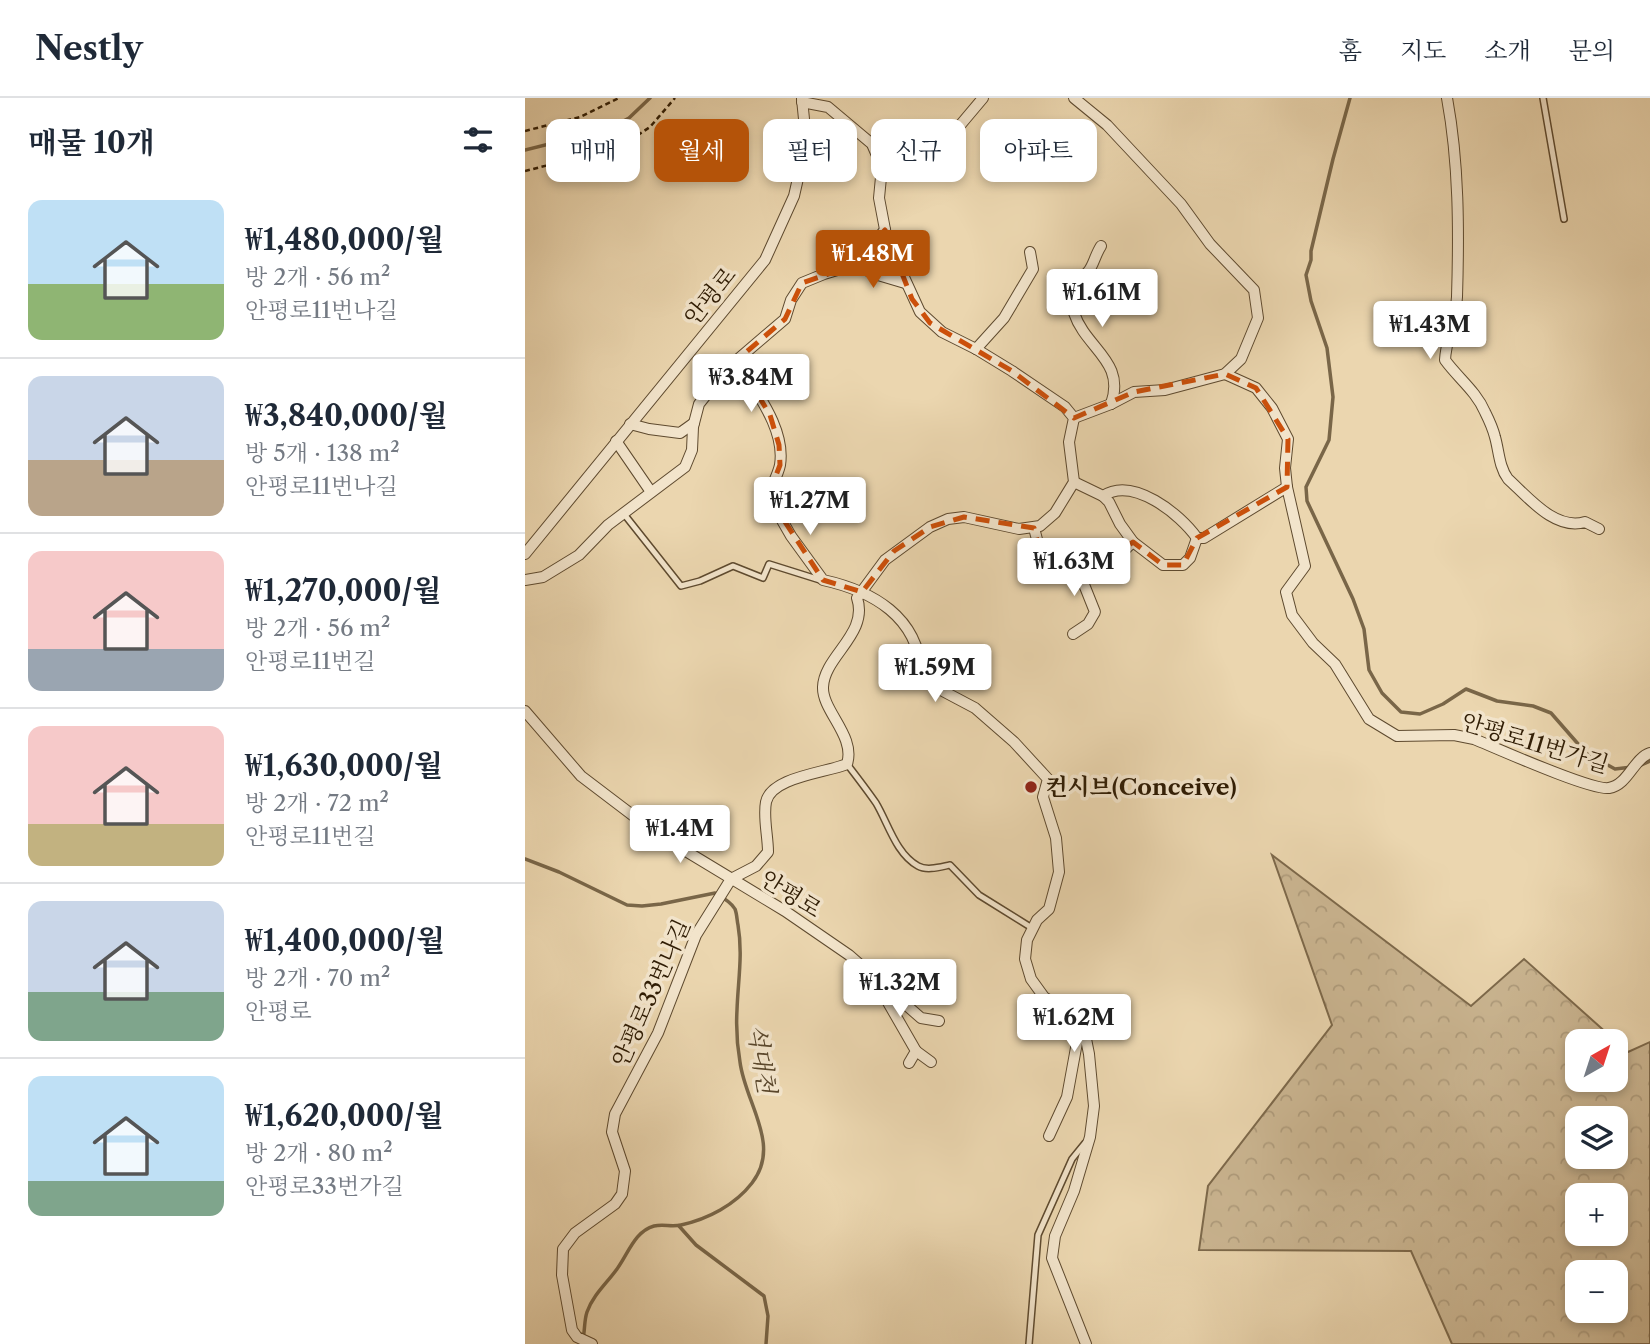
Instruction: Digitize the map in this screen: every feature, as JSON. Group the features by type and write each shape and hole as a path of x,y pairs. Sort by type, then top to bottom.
{"street":[{"path":"965,119 982,98"},
{"path":"1073,98 1107,125 1181,204 1210,244 1254,290 1258,318 1241,359 1225,374 1165,390 1134,392 1074,418"},
{"path":"1447,98 1457,193 1457,299 1445,360 1454,373 1473,390 1484,409 1495,435 1503,473 1508,479 1558,520 1574,525 1585,522 1599,528"},
{"path":"802,100 828,107 871,143"},
{"name":"안평로","path":"525,554 765,260 795,196 801,166 804,119 802,100"},
{"path":"881,182 879,198 885,230 905,283 920,312 942,332 976,349 1065,407 1074,418"},
{"path":"525,580 543,577 579,555 608,525 685,467 692,450 699,404 737,360 785,319 791,300 801,284 854,265 885,230"},
{"path":"1101,246 1094,256 1093,268 1084,277 1076,280 1073,312 1114,373 1115,391 1111,404"},
{"path":"976,349 1004,318 1033,269 1030,252"},
{"path":"854,265 905,283"},
{"path":"737,360 770,415 779,445 780,466 768,496 790,536 823,580 862,592 888,608 911,633 920,653 921,672 941,690 975,708 1014,743 1048,779 1043,797 1056,838 1059,873 1049,909 1037,920 1027,940 1025,959 1031,979 1044,998 1074,1016 1085,1034 1093,1074 1094,1106 1090,1138 1074,1191 1055,1236 1052,1258 1086,1344"},
{"name":"안평로11번가길","path":"1225,374 1257,388 1272,408 1288,439 1285,468 1287,487 1305,566 1286,592 1292,615 1313,643 1335,664 1369,719 1397,736 1454,735 1474,739 1589,785 1609,788 1621,782 1644,755 1650,753"},
{"path":"847,764 849,747 823,690 825,675 853,634 861,608 857,598 884,559 930,527 948,519 964,517 1019,529 1040,526 1055,513 1074,482 1069,442 1074,418"},
{"path":"630,424 680,433 694,423"},
{"path":"616,441 651,492"},
{"path":"1074,482 1103,496 1133,542 1163,565 1183,565 1190,558 1197,538"},
{"path":"1197,538 1204,538 1287,487"},
{"path":"1103,496 1111,491 1126,489 1149,497 1191,530 1197,538"},
{"path":"1034,528 1039,547 1083,582 1095,612 1088,624 1073,634"},
{"path":"1061,565 1099,568 1112,562 1133,542"},
{"name":"안평로","path":"525,711 581,776 656,833 785,911 849,955 921,1017 939,1020"},
{"name":"안평로33번나길","path":"585,1341 572,1330 562,1275 563,1249 576,1233 615,1204 622,1194 625,1171 612,1132 615,1114 658,1033 696,934 731,879 756,866 768,852 765,804 775,787 802,776 832,771 847,764"},
{"path":"874,978 916,1051 931,1062"},
{"path":"1049,1136 1067,1097 1080,1026"},
{"path":"909,1063 916,1051"}],"lane":[{"path":"1543,98 1564,219"},
{"path":"624,514 681,586 700,581 733,566 763,578 769,564 823,580"},
{"path":"847,764 876,803 898,845 909,859 926,868 950,865 979,895 1033,928"},
{"path":"1029,1344 1038,1236 1072,1159 1090,1138"}],"path":[{"path":"525,131 580,117 619,98"},
{"path":"525,171 620,147 650,127 675,98"}],"highlighted area":[{"path":"885,230 912,299 930,323 1012,371 1074,418 1134,392 1225,374 1256,388 1288,439 1287,487 1197,538 1183,565 1163,565 1133,542 1099,568 1061,565 1039,547 1034,528 964,517 930,527 894,551 862,592 823,580 768,496 780,465 779,445 770,415 737,360 785,319 802,283 854,265"}],"green space":[{"path":"1272,855 1471,1006 1524,959 1602,1029 1565,1029 1565,1092 1628,1092 1628,1052 1650,1042 1650,1344 1452,1344 1411,1251 1199,1250 1208,1186 1332,1025"}],"waterway":[{"path":"525,150 609,129 629,118 650,98"},
{"path":"1350,98 1306,275 1311,301 1327,348 1333,397 1329,440 1306,487 1307,501 1353,599 1364,629 1369,670 1382,693 1401,712 1420,714 1443,704 1466,689 1497,701 1533,706 1551,713 1586,753 1615,769 1632,767"},
{"path":"1639,766 1650,761"},
{"name":"석대천","path":"525,859 559,872 627,905 661,904 715,893 729,902 737,915 740,957 737,1043 743,1077 763,1139 760,1169 738,1198 711,1215 678,1226 654,1226 642,1233 596,1295 586,1315 583,1339"},
{"path":"679,1226 696,1245 764,1296 768,1316 766,1344"}],"place":[{"name":"컨시브(Conceive)","path":"1031,787"}]}
